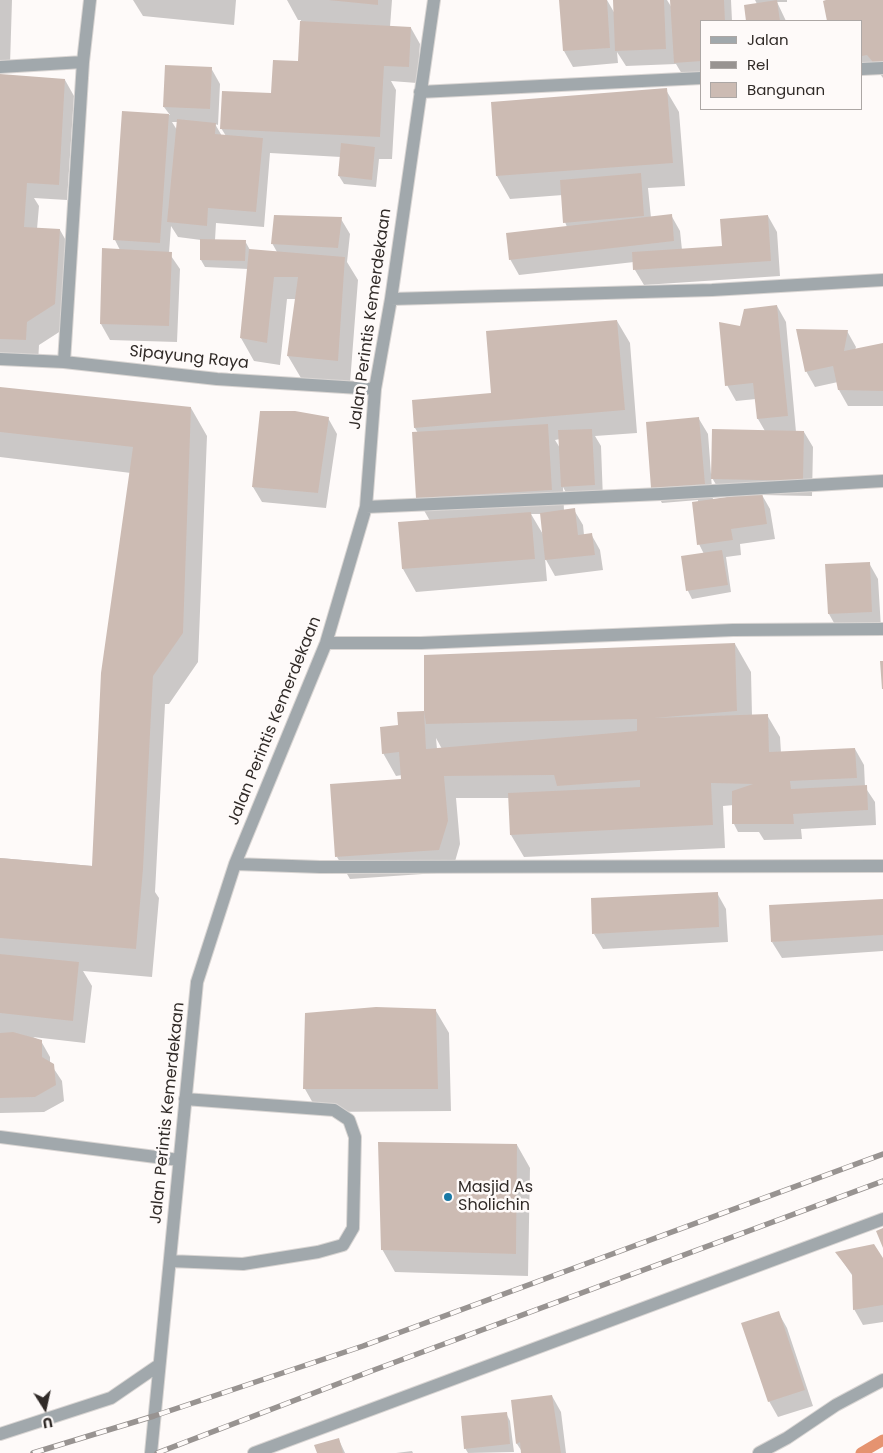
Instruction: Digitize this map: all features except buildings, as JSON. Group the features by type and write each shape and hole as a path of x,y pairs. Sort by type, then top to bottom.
{"street":[{"path":"64,362 83,62 90,0"},
{"name":"Jalan Perintis Kemerdekaan","path":"151,1453 197,982 235,864 326,643 366,507 375,389 391,299 434,0"},
{"path":"0,66 83,62"},
{"path":"863,69 883,68"},
{"path":"420,92 700,78"},
{"path":"391,299 712,290 883,280"},
{"name":"Sipayung Raya","path":"0,359 64,362 217,379 375,389"},
{"path":"366,507 661,494 883,481"},
{"path":"326,643 422,642 733,630 883,629"},
{"path":"235,864 320,867 883,866"},
{"path":"170,1261 243,1264 318,1252 343,1244 353,1228 355,1137 349,1120 334,1110 185,1099"},
{"path":"0,1137 179,1160"},
{"path":"254,1453 883,1219"},
{"path":"0,1434 111,1398 159,1365"},
{"path":"759,1453 787,1438 836,1405 883,1380"}],"waterway":[{"path":"861,1453 883,1440"}],"railway":[{"path":"33,1453 154,1416 363,1346 883,1154"},
{"path":"157,1453 374,1370 883,1181"}],"place":[{"name":"Masjid As Sholichin","path":"448,1197"}]}
